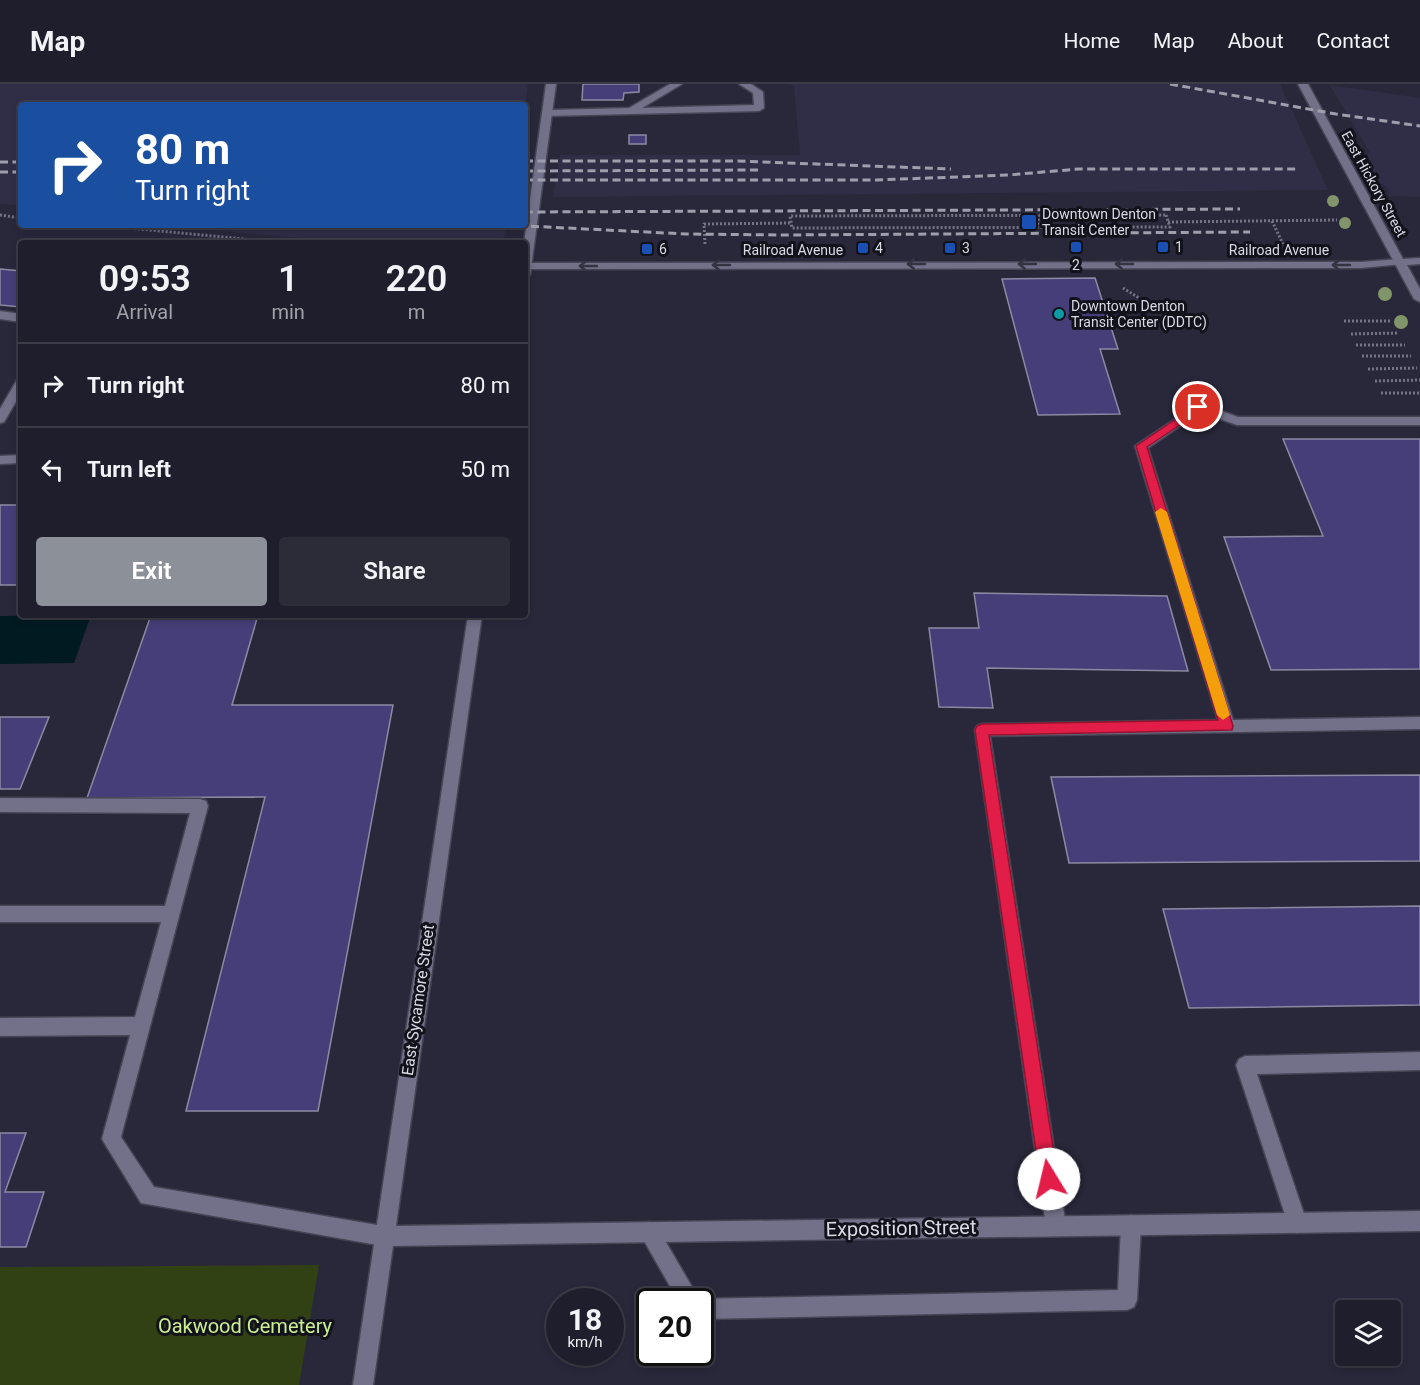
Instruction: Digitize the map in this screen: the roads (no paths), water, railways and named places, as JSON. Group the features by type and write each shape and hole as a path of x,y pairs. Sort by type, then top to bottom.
{"street":[{"path":"528,256 551,84"},
{"path":"631,111 677,84"},
{"path":"548,113 759,108 758,93 744,84"},
{"name":"East Hickory Street","path":"1303,84 1420,299"},
{"name":"Railroad Avenue","path":"528,270 1361,265 1420,261"},
{"path":"0,315 18,318"},
{"path":"0,419 18,388"},
{"path":"1227,726 1141,446 1198,407 1237,421 1420,421"},
{"path":"0,460 18,459"},
{"name":"East Sycamore Street","path":"363,1385 475,618"},
{"path":"1056,1226 982,730 1420,723"},
{"name":"Exposition Street","path":"0,805 200,806 111,1139 148,1196 383,1236 1420,1221"},
{"path":"0,914 170,914"},
{"path":"0,1027 141,1026"},
{"path":"1297,1223 1245,1065 1420,1061"},
{"path":"714,1309 1127,1300 1131,1225"},
{"path":"649,1232 682,1288"}],"water":[{"path":"0,616 90,618 74,663 0,664"}],"railway":[{"path":"1170,84 1336,114 1420,126"},
{"path":"528,161 736,161 951,169"},
{"path":"0,162 18,162"},
{"path":"528,180 877,180 1008,175 1079,169 1297,169"},
{"path":"528,171 759,170"},
{"path":"0,172 18,172"},
{"path":"528,212 1240,209"},
{"path":"528,226 686,234 784,235 1250,232"}],"place":[{"name":"Downtown Denton Transit Center","path":"1029,222"},
{"name":"2","path":"1076,247"},
{"name":"1","path":"1163,247"},
{"name":"4","path":"863,248"},
{"name":"3","path":"950,248"},
{"name":"6","path":"647,249"},
{"name":"Downtown Denton Transit Center (DDTC)","path":"1059,314"}],"park label":[{"name":"Oakwood Cemetery","path":"245,1326"}]}
